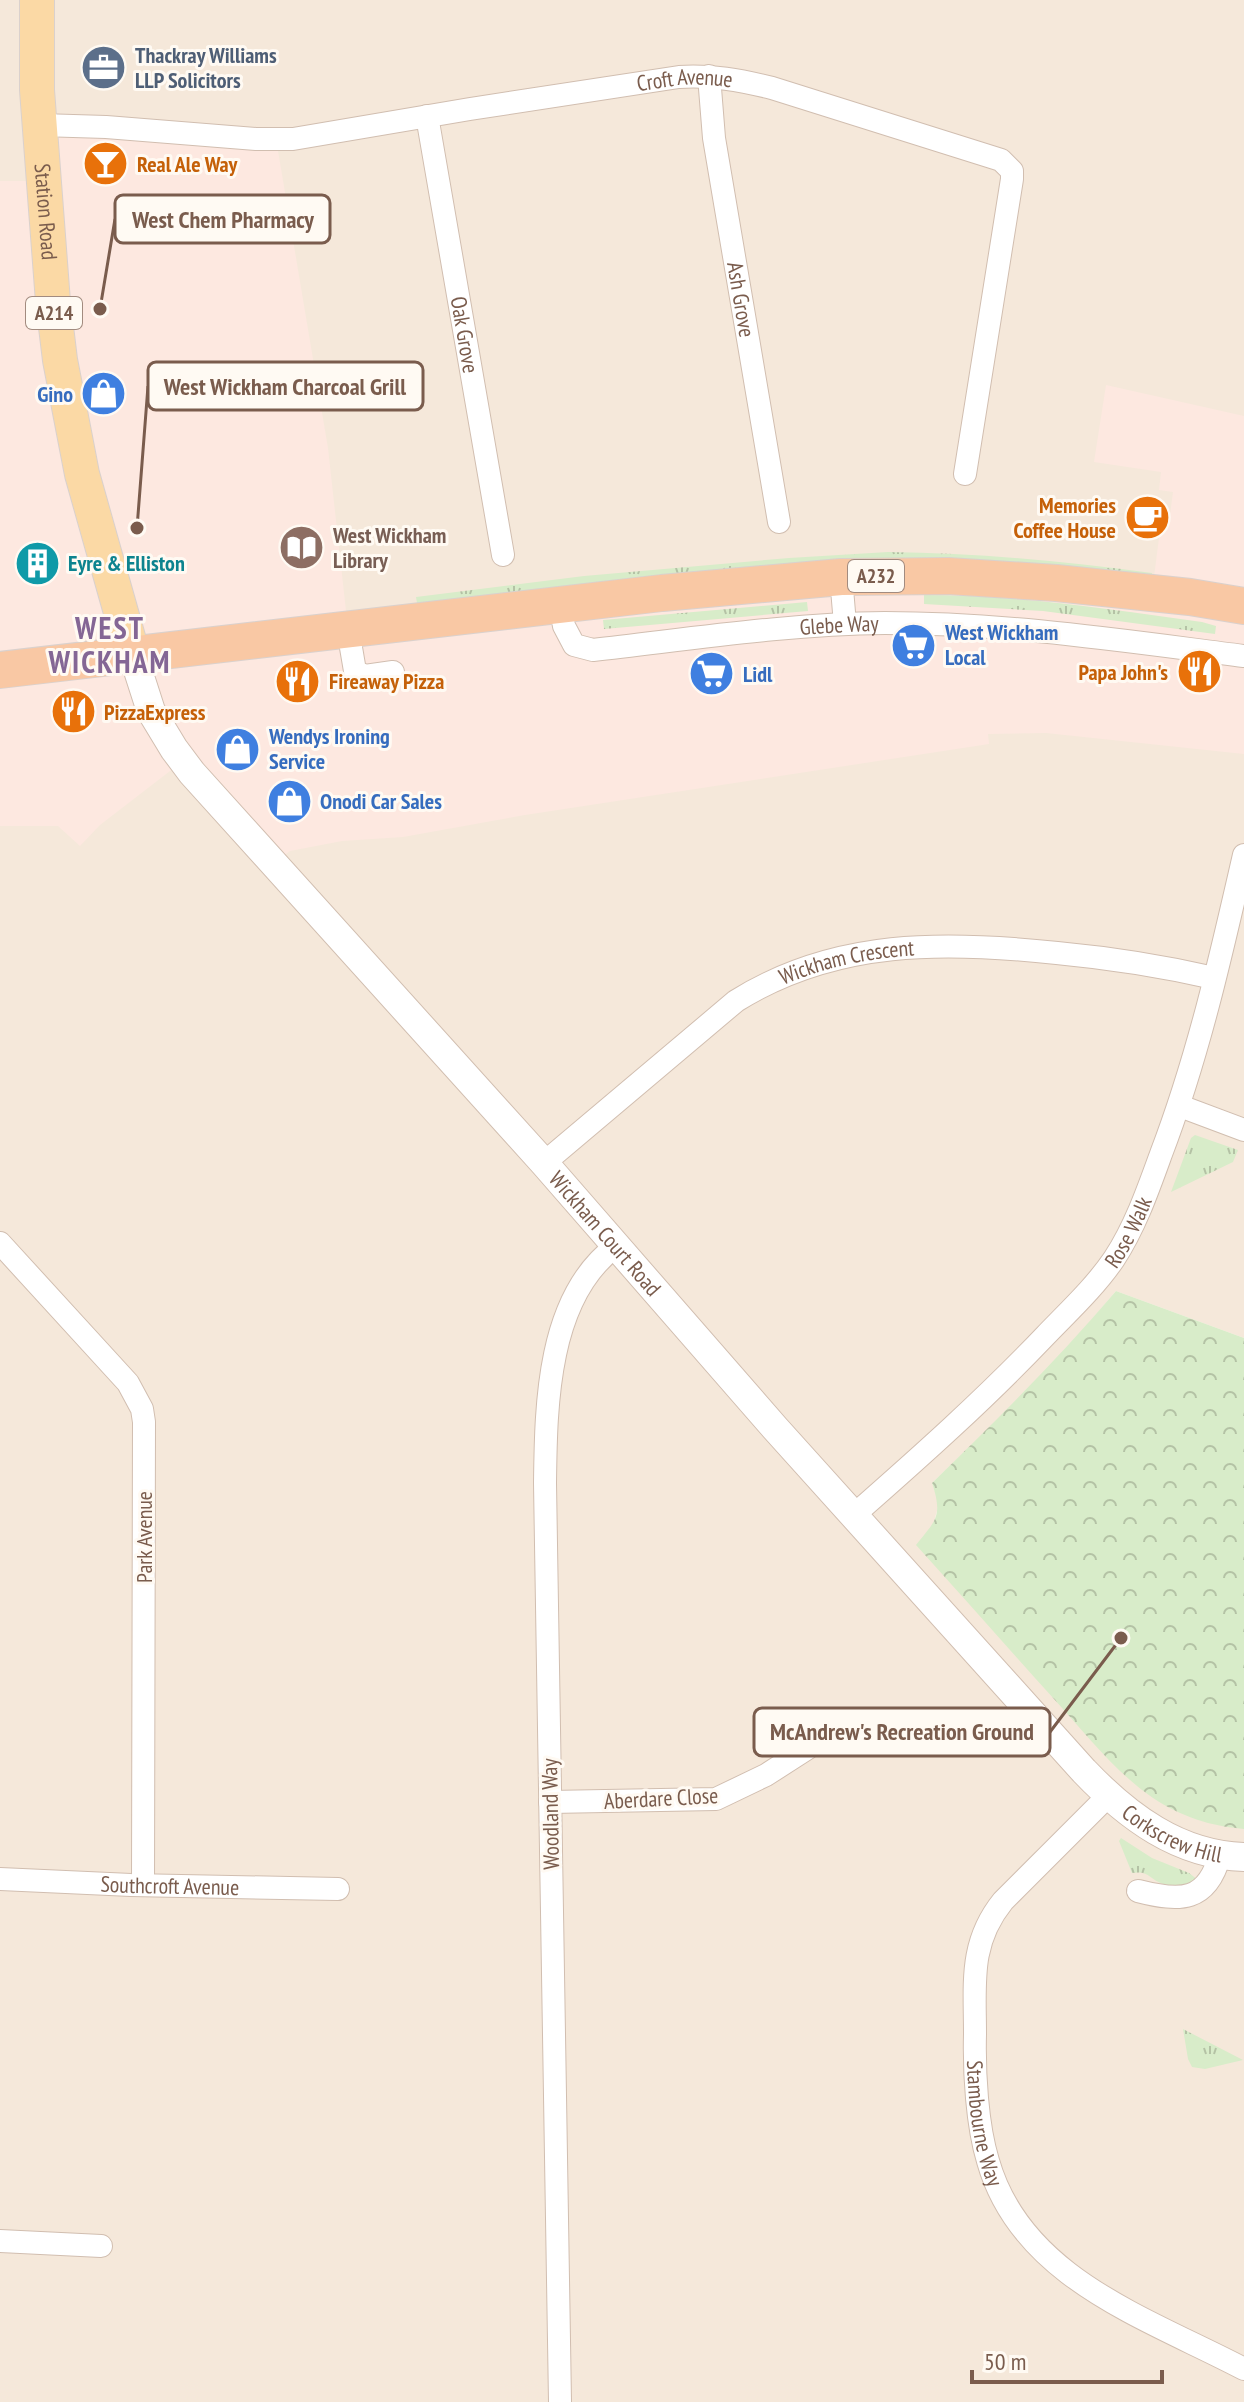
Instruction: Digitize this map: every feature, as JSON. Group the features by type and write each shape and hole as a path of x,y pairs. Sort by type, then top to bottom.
{"highway":[{"name":"A232","path":"0,670 560,605 841,577 948,576 1056,583 1244,606"}],"main road":[{"name":"Station Road","path":"37,0 37,79 53,302 67,403 82,474 133,655"}],"street":[{"name":"Croft Avenue","path":"40,125 293,139 679,77 709,76 739,79 772,88 1001,160 1012,171 1012,179 965,474"},
{"name":"Ash Grove","path":"709,76 714,138 779,522"},
{"name":"Oak Grove","path":"427,116 503,555"},
{"path":"841,577 845,624"},
{"name":"Glebe Way","path":"560,605 564,626 574,645 593,650 779,628 888,623 1026,630 1244,656"},
{"path":"348,630 355,671 365,676 393,672"},
{"name":"Wickham Court Road","path":"133,655 151,711 192,773 1108,1796"},
{"name":"Rose Walk","path":"854,1515 995,1388 1105,1271 1132,1226 1180,1106 1244,855"},
{"name":"Wickham Crescent","path":"544,1163 736,1001 768,982 817,964 884,949 964,945 1113,959 1214,978"},
{"path":"1180,1106 1244,1130"},
{"name":"Park Avenue","path":"0,1243 128,1383 142,1409 143,1885"},
{"name":"Woodland Way","path":"560,2402 545,1483 549,1382 566,1319 579,1287 597,1262 616,1246"},
{"name":"Aberdare Close","path":"550,1802 716,1799 766,1775 808,1748"},
{"name":"Corkscrew Hill","path":"1108,1796 1154,1830 1185,1845 1232,1856"},
{"name":"Stambourne Way","path":"1108,1796 1003,1901 980,1940 975,1969 975,2041 980,2120 988,2162 1016,2221 1061,2270 1095,2292 1244,2369"},
{"path":"1138,1891 1184,1896 1201,1890 1232,1856"},
{"name":"Southcroft Avenue","path":"0,1879 338,1889"},
{"path":"0,2241 101,2246"}],"shaded area":[{"path":"0,0 1244,0 1244,1338 1116,1291 1015,1403 932,1483 939,1503 934,1522 1244,1824 1244,2402 0,2402"},
{"path":"40,125 276,139 328,448 348,629 662,593 1152,593 1161,522 1169,522 1173,492 1159,490 1161,472 1094,462 1106,385 1244,416 1244,754 1046,733 988,734 989,744 525,815 403,837 342,841 290,851 273,864 183,761 100,825 80,846 58,826 0,826 0,181 44,181"}],"green space":[{"path":"888,552 1053,561 1152,573 1152,578 682,575 417,603 416,597 584,576"},
{"path":"924,595 994,597 1063,604 1216,626 1215,634 1043,611 924,604"},
{"path":"807,602 808,611 604,629 603,620"},
{"path":"1195,1135 1238,1150 1233,1162 1171,1192 1191,1138"},
{"path":"1116,1291 1244,1338 1244,1829 1220,1826 1186,1815 1153,1798 1126,1776 916,1545 936,1517 937,1503 932,1483 1072,1341"},
{"path":"1121,1838 1152,1858 1189,1873 1198,1880 1172,1886 1146,1874 1132,1873 1119,1841"},
{"path":"1183,2029 1243,2060 1205,2069 1192,2067"}],"place":[{"name":"Thackray Williams LLP Solicitors","path":"104,68"},
{"name":"Real Ale Way","path":"106,164"},
{"name":"West Chem Pharmacy","path":"100,309"},
{"name":"Gino","path":"104,394"},
{"name":"Memories Coffee House","path":"1147,518"},
{"name":"West Wickham Charcoal Grill","path":"137,528"},
{"name":"West Wickham Library","path":"302,548"},
{"name":"Eyre & Elliston","path":"37,563"},
{"name":"West Wickham Local","path":"914,645"},
{"name":"Papa John's","path":"1199,672"},
{"name":"Lidl","path":"712,674"},
{"name":"Fireaway Pizza","path":"298,681"},
{"name":"PizzaExpress","path":"73,712"},
{"name":"Wendys Ironing Service","path":"238,749"},
{"name":"Onodi Car Sales","path":"289,801"},
{"name":"McAndrew's Recreation Ground","path":"1121,1638"}],"district":[{"name":"WEST WICKHAM","path":"110,646"}]}
